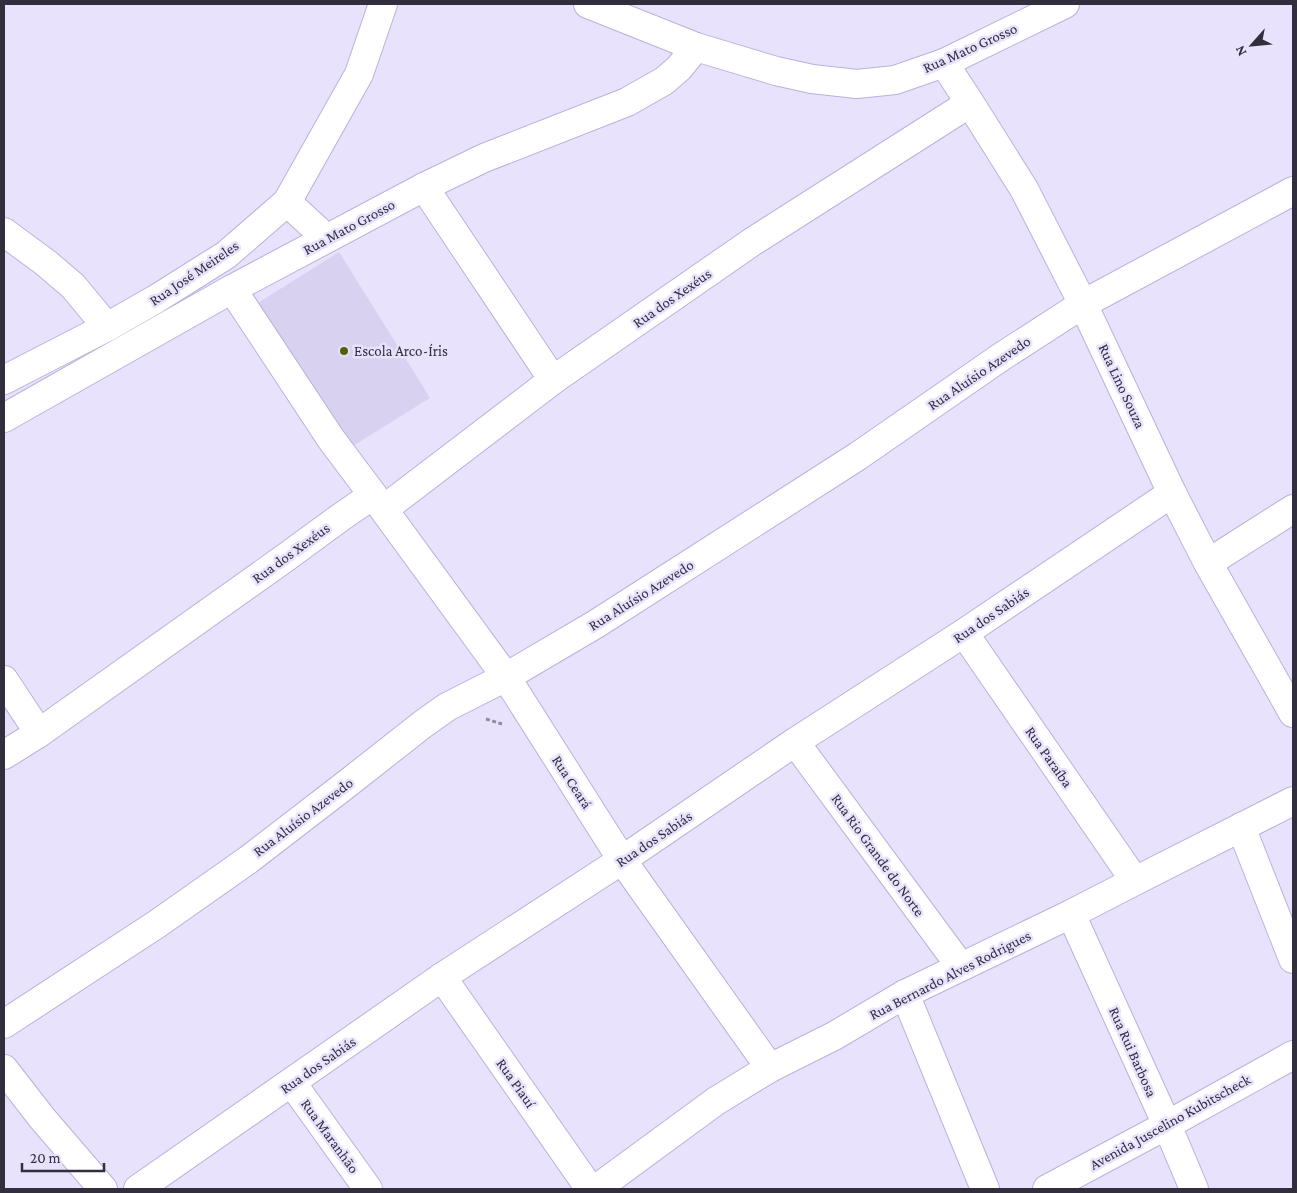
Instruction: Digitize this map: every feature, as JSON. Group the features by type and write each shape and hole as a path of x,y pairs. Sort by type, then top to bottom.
{"street":[{"name":"Rua José Meireles","path":"4,380 107,327 226,255 287,202 359,74 383,4"},
{"name":"Rua Mato Grosso","path":"588,4 696,47 776,71 812,79 857,84 894,80 944,63 1065,4"},
{"name":"Rua Mato Grosso","path":"4,418 232,289 424,187 484,158 628,102 664,81 679,68 696,47"},
{"name":"Rua Lino Souza","path":"944,63 1024,189 1083,304 1172,493 1208,563 1293,713"},
{"name":"Rua dos Xexéus","path":"4,755 39,733 341,517 378,502 752,242 970,102"},
{"path":"424,187 553,380"},
{"name":"Rua Aluísio Azevedo","path":"4,1024 156,924 240,865 447,707 506,677 596,624 858,456 1001,357 1083,304 1293,190"},
{"path":"287,202 326,238"},
{"path":"4,232 73,286 107,327"},
{"path":"232,289 331,439 378,502"},
{"name":"Rua dos Sabiás","path":"138,1189 442,977 622,860 795,742 964,633 1172,493"},
{"name":"Rua Ceará","path":"378,502 506,677 622,860 770,1068"},
{"path":"1208,563 1293,509"},
{"name":"Rua Paraíba","path":"964,633 1135,881"},
{"path":"4,680 39,733"},
{"name":"Rua Rio Grande do Norte","path":"795,742 961,967"},
{"name":"Rua Bernardo Alves Rodrigues","path":"596,1189 716,1101 770,1068 834,1036 905,994 1071,914 1293,801"},
{"path":"1240,827 1293,959"},
{"name":"Rua Rui Barbosa","path":"1071,914 1194,1189"},
{"name":"Rua Piauí","path":"442,977 590,1189"},
{"path":"905,994 985,1189"},
{"name":"Avenida Juscelino Kubitscheck","path":"1047,1189 1293,1055"},
{"path":"4,1069 42,1118 103,1189"},
{"name":"Rua Maranhão","path":"292,1083 368,1189"}],"path":[{"path":"447,707 542,736"}],"shaded area":[{"name":"Escola Arco-Íris","path":"339,252 430,398 348,449 258,303"}],"place":[{"name":"Escola Arco-Íris","path":"344,351"}]}
